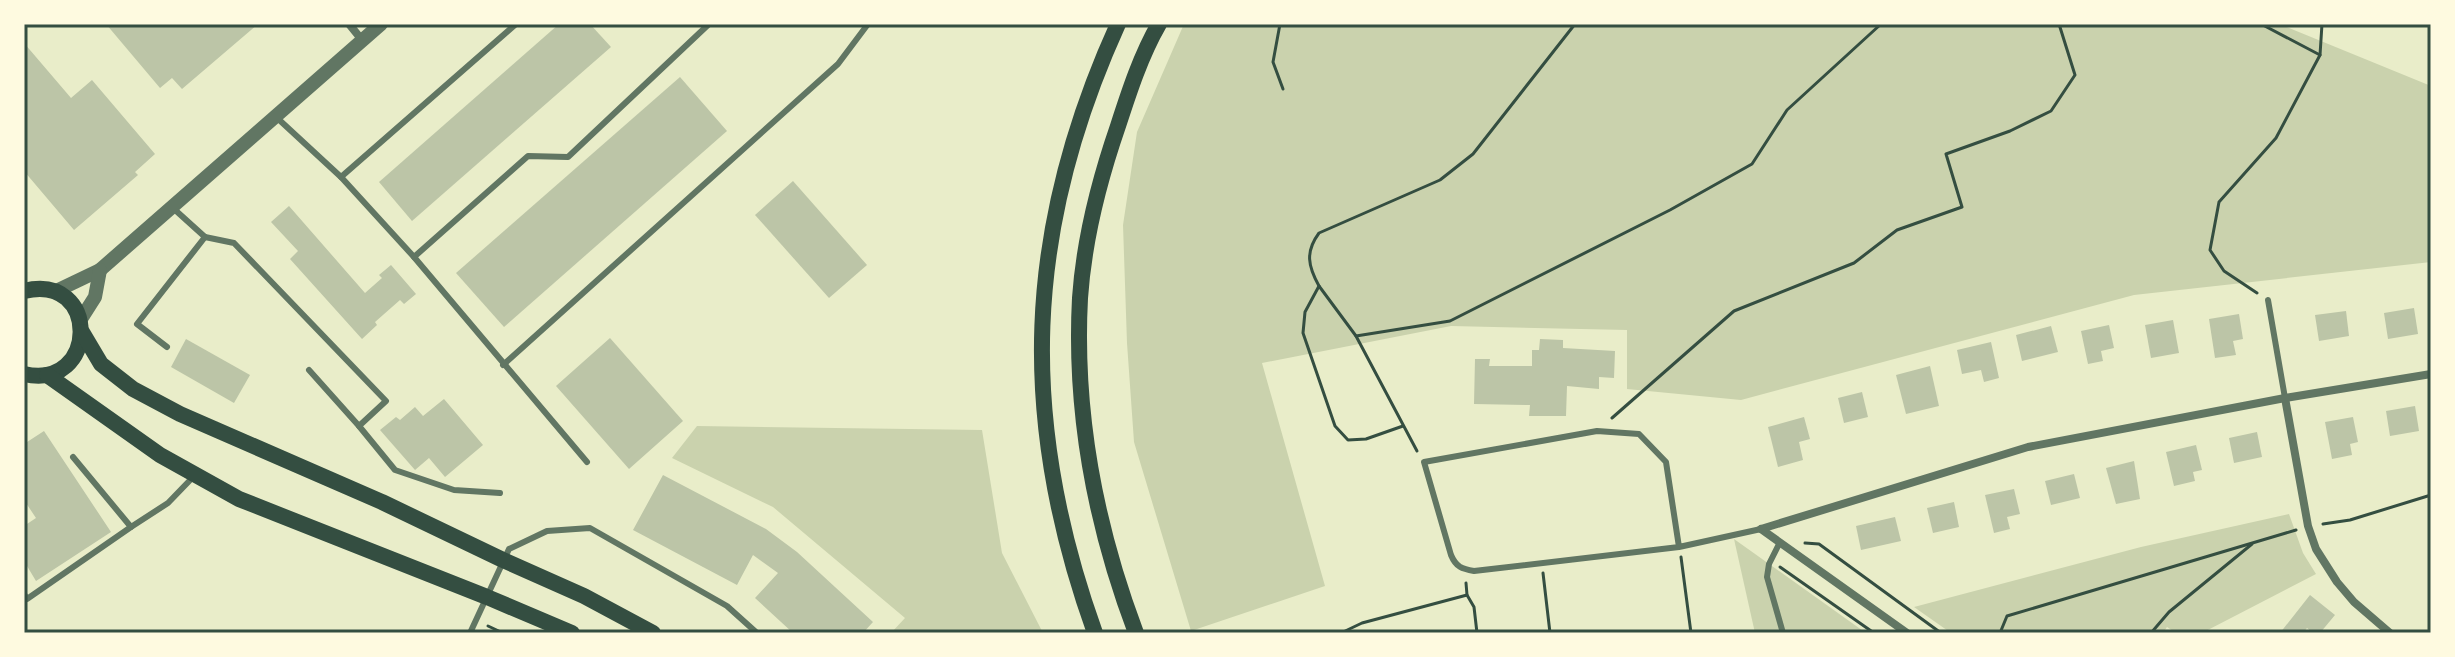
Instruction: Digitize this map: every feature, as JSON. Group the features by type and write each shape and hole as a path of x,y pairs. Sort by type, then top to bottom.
{"main road":[{"path":"1095,633 1080,591 1053,485 1043,391 1042,309 1048,256 1068,156 1084,103 1118,24"},
{"path":"1136,633 1110,554 1089,455 1080,346 1080,296 1096,199 1108,154 1128,96 1159,24"},
{"path":"35,289 63,296 76,308 101,364 145,395 245,444 382,502 613,610 653,633"},
{"path":"25,374 47,375 68,364 76,355 81,325"},
{"path":"47,375 160,455 239,499 572,633"}],"street":[{"path":"349,24 362,40"},
{"path":"35,289 100,270 381,24"},
{"path":"81,325 95,297 100,270"},
{"path":"1761,529 2028,447 2285,398 2431,374"},
{"path":"2285,398 2308,526 2316,549 2354,602 2390,633"},
{"path":"1761,529 1907,633"}],"lane":[{"path":"341,177 516,24"},
{"path":"414,257 528,156 568,157 709,24"},
{"path":"503,365 838,64 868,24"},
{"path":"275,116 341,177 414,257 587,462"},
{"path":"171,207 205,237 234,243 386,401 359,426"},
{"path":"167,347 137,324 205,237"},
{"path":"2268,300 2285,398"},
{"path":"309,370 395,470 454,490 500,493"},
{"path":"1679,547 1666,462 1639,434 1597,431 1424,462 1455,565 1474,571 1679,547 1761,529"},
{"path":"73,457 131,527"},
{"path":"25,598 168,503 195,475"},
{"path":"470,633 509,549 547,531 590,528 727,606 757,633"},
{"path":"1780,542 1770,561 1767,577 1783,633"}],"path":[{"path":"1280,24 1273,62 1283,89"},
{"path":"1424,462 1356,336 1310,269 1310,245 1319,233 1440,180 1473,154 1575,24"},
{"path":"1356,336 1450,321 1670,210 1752,164 1787,110 1881,24"},
{"path":"1597,431 1734,311 1854,263 1897,230 1962,207 1946,154 2010,131 2051,111 2075,75 2059,24"},
{"path":"2261,24 2320,55"},
{"path":"2268,300 2224,271 2210,250 2219,202 2276,138 2320,55 2322,24"},
{"path":"1319,286 1305,312 1303,333 1335,426 1348,440 1366,439 1403,426"},
{"path":"1780,542 1819,544 1941,633"},
{"path":"2151,633 2169,612 2255,542"},
{"path":"1679,547 1691,633"},
{"path":"2000,633 2007,616 2196,559"},
{"path":"1770,561 1874,633"},
{"path":"1542,564 1550,633"},
{"path":"1341,633 1362,623 1467,595 1474,607 1477,633"},
{"path":"477,620 503,633"}],"green space":[{"path":"1184,24 2279,24 2431,86 2431,262 2134,295 1741,400 1627,389 1627,330 1451,326 1262,363 1325,586 1191,631 1134,442 1123,225 1137,132"},
{"path":"697,426 982,430 1002,553 1043,633 891,633 905,618 773,507 672,458"},
{"path":"2289,514 2303,553 2316,574 2202,633 2176,633 2167,627 2163,633 1951,633 1914,607 2141,547"},
{"path":"1734,539 1866,633 1755,633"}],"building":[{"path":"106,24 258,24 182,89 172,78 160,88"},
{"path":"559,24 590,24 611,47 412,221 379,182"},
{"path":"24,43 71,98 92,80 155,154 135,172 138,175 74,230 24,171"},
{"path":"680,77 727,131 504,327 456,273"},
{"path":"793,181 867,265 829,298 755,215"},
{"path":"289,206 365,293 391,265 416,294 404,304 400,300 375,322 377,325 362,339 290,259 298,251 271,222"},
{"path":"2414,308 2418,334 2388,339 2384,313"},
{"path":"2346,311 2349,336 2319,341 2315,315"},
{"path":"2239,314 2243,339 2233,341 2236,355 2215,358 2209,319"},
{"path":"2173,320 2179,353 2151,358 2145,325"},
{"path":"2109,325 2114,348 2101,351 2103,361 2088,364 2081,331"},
{"path":"2051,326 2058,352 2022,361 2016,335"},
{"path":"610,338 683,421 629,469 556,386"},
{"path":"186,339 250,375 234,403 171,367"},
{"path":"1540,339 1563,340 1563,348 1615,351 1614,378 1599,377 1599,389 1567,386 1566,416 1529,416 1530,405 1474,404 1475,359 1490,359 1489,366 1532,366 1532,350 1539,350"},
{"path":"1991,342 1999,378 1984,382 1981,370 1962,374 1957,350"},
{"path":"1930,366 1939,406 1906,414 1896,375"},
{"path":"1862,392 1868,417 1844,423 1838,398"},
{"path":"444,399 483,445 445,477 429,458 415,470 380,430 396,417 400,420 415,407 423,416"},
{"path":"2415,406 2419,431 2390,436 2386,411"},
{"path":"1804,417 1810,439 1799,442 1803,460 1778,467 1768,427"},
{"path":"2353,417 2358,442 2350,444 2352,455 2332,459 2325,422"},
{"path":"44,431 111,532 36,581 24,561 24,526 36,518 24,500 24,444"},
{"path":"2257,432 2262,457 2234,463 2229,438"},
{"path":"2196,445 2202,470 2193,472 2195,481 2174,486 2166,452"},
{"path":"2134,461 2140,499 2116,504 2106,468"},
{"path":"2074,474 2080,498 2051,505 2045,481"},
{"path":"663,475 766,529 797,552 873,622 863,633 793,633 755,598 778,573 753,555 737,585 633,530"},
{"path":"2014,489 2020,514 2007,517 2010,529 1994,533 1985,495"},
{"path":"1954,502 1959,527 1933,533 1927,508"},
{"path":"1895,517 1901,541 1861,550 1856,526"},
{"path":"2310,595 2335,615 2320,633 2313,633 2307,628 2303,633 2280,633"}]}
